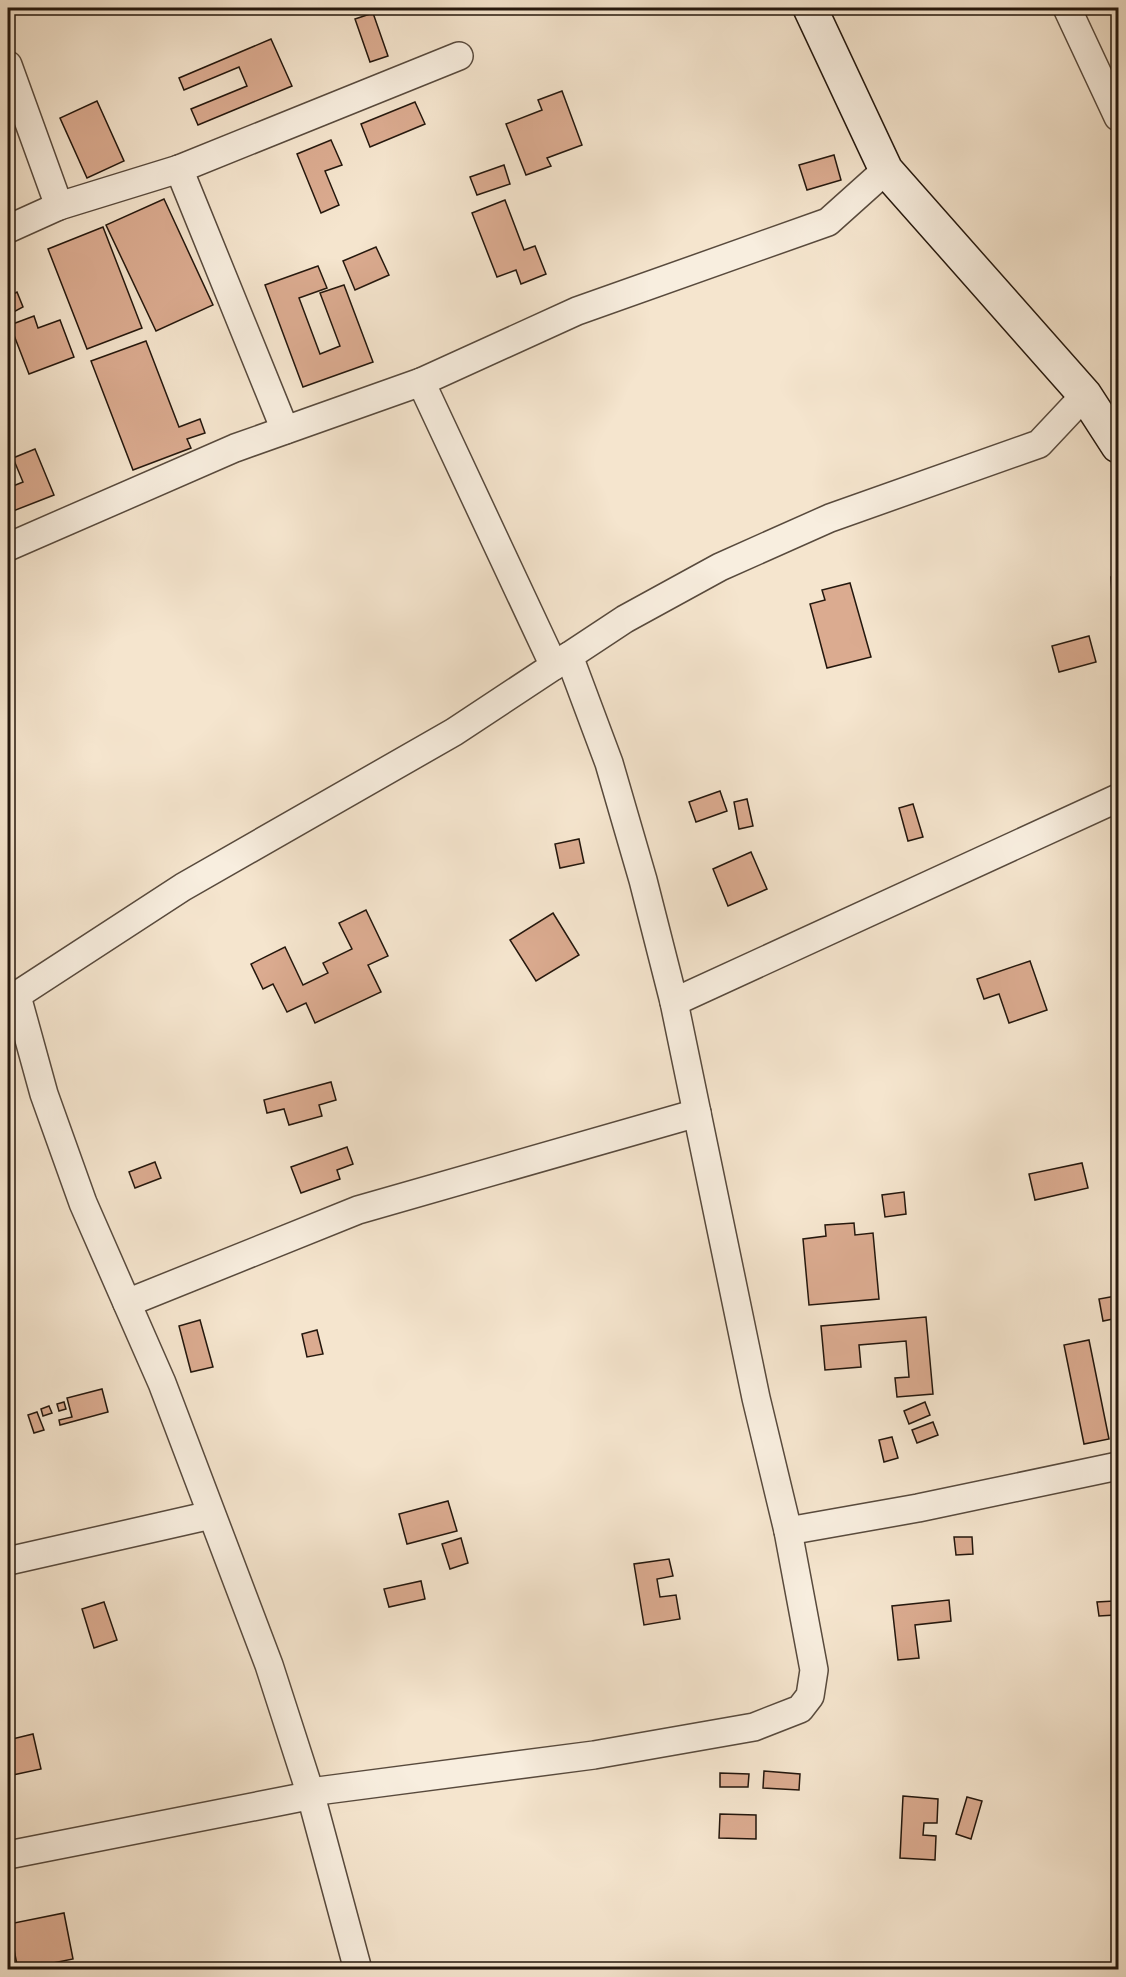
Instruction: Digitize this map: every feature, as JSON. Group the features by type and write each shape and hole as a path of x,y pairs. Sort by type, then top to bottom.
{"street":[{"path":"810,8 886,170 1085,395 1119,446"},
{"path":"1066,8 1119,117"},
{"path":"8,229 59,206 179,169 459,56"},
{"path":"8,65 59,206"},
{"path":"179,169 285,430"},
{"path":"8,548 235,448 421,382 577,311 704,268 828,222 886,170"},
{"path":"8,1855 308,1796 310,1792 594,1755 754,1727 800,1709 810,1696 814,1670 788,1531 756,1398 698,1113 674,1002 643,880 609,763 561,661 421,382"},
{"path":"358,1970 310,1792 269,1665 162,1383 75,1181 12,998 183,886 454,732 625,619 720,567 830,518 1039,444 1085,395"},
{"path":"674,1002 1119,798"},
{"path":"127,1303 358,1210 698,1113"},
{"path":"788,1531 918,1508 1119,1466"},
{"path":"8,1561 211,1515"}],"building":[{"path":"373,13 388,56 370,62 355,19"},
{"path":"271,39 292,86 198,125 191,109 247,86 239,67 184,90 179,78"},
{"path":"562,91 582,145 547,158 551,166 526,175 506,124 542,110 538,100"},
{"path":"97,101 124,161 87,178 60,118"},
{"path":"415,102 425,124 370,147 361,124"},
{"path":"331,140 342,165 325,171 339,205 321,213 297,154"},
{"path":"834,155 841,180 807,190 799,165"},
{"path":"504,165 510,184 477,195 470,177"},
{"path":"164,199 213,305 156,331 106,225"},
{"path":"505,200 524,250 535,246 546,274 521,284 516,270 497,277 472,213"},
{"path":"103,227 142,328 87,349 48,249"},
{"path":"376,247 389,275 355,290 343,261"},
{"path":"318,266 327,288 299,298 320,354 340,346 320,293 344,285 373,362 303,387 265,285"},
{"path":"17,292 23,307 8,315 8,297"},
{"path":"34,316 38,328 60,320 74,357 29,374 10,325"},
{"path":"146,341 179,427 200,419 205,433 187,439 191,448 133,470 91,361"},
{"path":"35,449 54,495 8,513 8,488 23,482 13,458"},
{"path":"1111,577 1118,577 1118,613 1113,613"},
{"path":"850,583 871,657 827,668 810,604 825,600 822,590"},
{"path":"1089,636 1096,662 1059,672 1052,646"},
{"path":"720,791 727,811 696,822 689,802"},
{"path":"747,799 753,826 739,829 734,802"},
{"path":"913,804 923,837 908,841 899,808"},
{"path":"579,839 584,863 560,868 555,844"},
{"path":"751,852 767,889 728,906 713,869"},
{"path":"366,910 388,956 368,965 381,992 315,1023 306,1003 287,1012 273,984 263,989 251,964 285,947 303,985 328,973 323,963 352,949 339,923"},
{"path":"553,913 579,955 536,981 510,940"},
{"path":"1030,961 1047,1010 1009,1023 999,994 984,999 977,979"},
{"path":"331,1082 336,1100 319,1105 322,1116 289,1125 284,1109 267,1113 264,1100"},
{"path":"347,1147 353,1164 337,1170 340,1179 301,1193 291,1167"},
{"path":"155,1162 161,1178 135,1188 129,1172"},
{"path":"1082,1163 1088,1188 1035,1200 1029,1174"},
{"path":"904,1192 906,1214 885,1217 882,1195"},
{"path":"854,1223 855,1235 873,1233 879,1299 809,1305 803,1239 826,1236 825,1225"},
{"path":"1116,1296 1118,1318 1103,1321 1099,1299"},
{"path":"926,1317 933,1394 897,1397 895,1378 909,1377 906,1341 859,1345 861,1367 825,1370 821,1326"},
{"path":"200,1320 213,1367 191,1372 179,1326"},
{"path":"317,1330 323,1354 307,1357 302,1334"},
{"path":"1089,1340 1109,1439 1084,1444 1064,1345"},
{"path":"102,1389 108,1412 60,1425 59,1420 72,1417 67,1398"},
{"path":"64,1402 66,1409 59,1411 57,1404"},
{"path":"925,1402 930,1415 909,1424 904,1411"},
{"path":"49,1406 52,1413 43,1416 41,1409"},
{"path":"37,1412 44,1430 34,1433 28,1415"},
{"path":"933,1422 938,1435 917,1443 912,1430"},
{"path":"892,1437 898,1458 884,1462 879,1440"},
{"path":"448,1501 457,1531 407,1544 399,1514"},
{"path":"954,1537 972,1537 973,1554 956,1555"},
{"path":"461,1538 468,1563 450,1569 442,1544"},
{"path":"669,1559 673,1576 657,1579 660,1597 676,1595 680,1619 644,1625 634,1564"},
{"path":"421,1581 425,1599 389,1607 384,1589"},
{"path":"949,1600 951,1621 915,1625 919,1658 898,1660 892,1606"},
{"path":"1114,1601 1115,1615 1099,1616 1097,1602"},
{"path":"104,1602 117,1640 94,1648 82,1609"},
{"path":"33,1734 41,1769 8,1776 8,1740"},
{"path":"764,1771 800,1774 799,1790 763,1788"},
{"path":"720,1773 749,1774 748,1787 720,1787"},
{"path":"903,1796 938,1799 937,1823 924,1823 923,1835 936,1836 935,1860 900,1858"},
{"path":"967,1797 982,1801 971,1839 956,1834"},
{"path":"720,1814 756,1815 756,1839 719,1838"},
{"path":"64,1913 73,1959 18,1970 9,1924"}]}
